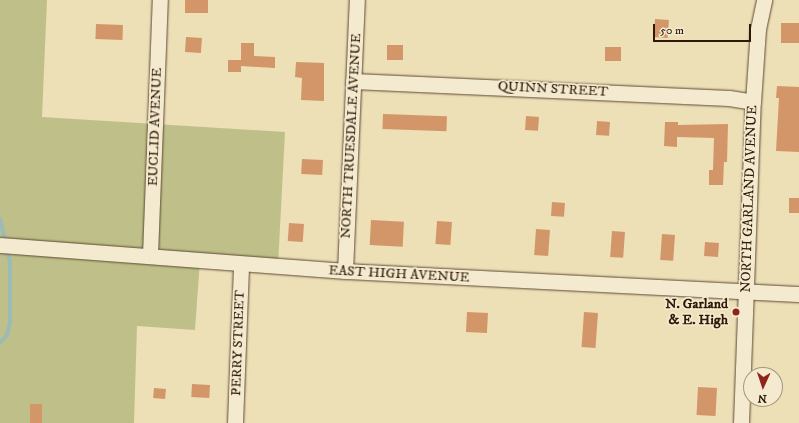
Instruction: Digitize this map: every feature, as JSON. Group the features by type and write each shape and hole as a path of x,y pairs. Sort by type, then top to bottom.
{"street":[{"name":"EUCLID AVENUE","path":"150,255 160,0"},
{"name":"NORTH TRUESDALE AVENUE","path":"345,271 357,0"},
{"name":"NORTH GARLAND AVENUE","path":"741,423 753,102 758,29 764,0"},
{"name":"QUINN STREET","path":"353,81 729,98 753,102"},
{"name":"EAST HIGH AVENUE","path":"0,245 150,255 241,264 345,271 799,294"},
{"name":"PERRY STREET","path":"235,423 241,264"}],"green space":[{"path":"0,0 47,0 42,117 285,132 278,266 200,260 195,330 137,326 134,423 0,423"}],"building":[{"path":"185,0 208,0 208,13 185,13"},
{"path":"655,19 669,20 668,38 654,37"},
{"path":"781,23 799,23 799,43 781,43"},
{"path":"96,24 123,25 122,40 95,39"},
{"path":"186,37 202,38 201,53 185,52"},
{"path":"241,43 254,43 254,56 275,57 275,68 241,66 241,72 228,72 228,60 241,60"},
{"path":"387,45 403,45 403,60 387,60"},
{"path":"605,47 621,47 621,61 605,61"},
{"path":"296,62 324,63 324,101 301,100 302,78 295,77"},
{"path":"777,86 799,87 799,152 776,151 779,98 776,98"},
{"path":"383,114 447,116 446,131 382,129"},
{"path":"526,116 539,117 538,131 525,130"},
{"path":"597,121 610,122 609,136 596,135"},
{"path":"665,122 678,122 678,125 728,124 727,162 724,162 723,185 709,185 709,170 713,170 714,138 677,137 677,147 664,146"},
{"path":"302,159 323,160 322,175 301,174"},
{"path":"789,198 799,198 799,213 789,213"},
{"path":"552,202 565,203 564,217 551,216"},
{"path":"371,220 404,222 403,247 370,245"},
{"path":"437,221 452,222 450,245 435,244"},
{"path":"289,223 304,224 303,242 288,241"},
{"path":"536,229 550,230 548,256 534,255"},
{"path":"612,231 625,232 623,258 610,257"},
{"path":"662,234 675,235 673,261 660,260"},
{"path":"705,242 719,243 718,257 704,256"},
{"path":"467,312 488,313 487,333 466,332"},
{"path":"584,312 598,313 596,348 582,347"},
{"path":"192,384 210,385 209,398 191,397"},
{"path":"698,387 717,388 716,416 697,415"},
{"path":"154,388 166,389 165,399 153,398"},
{"path":"30,404 42,404 42,423 30,423"}],"waterway":[{"path":"0,219 10,262 10,322 7,335 0,343"}],"place":[{"name":"N. Garland & E. High","path":"736,312"}]}
